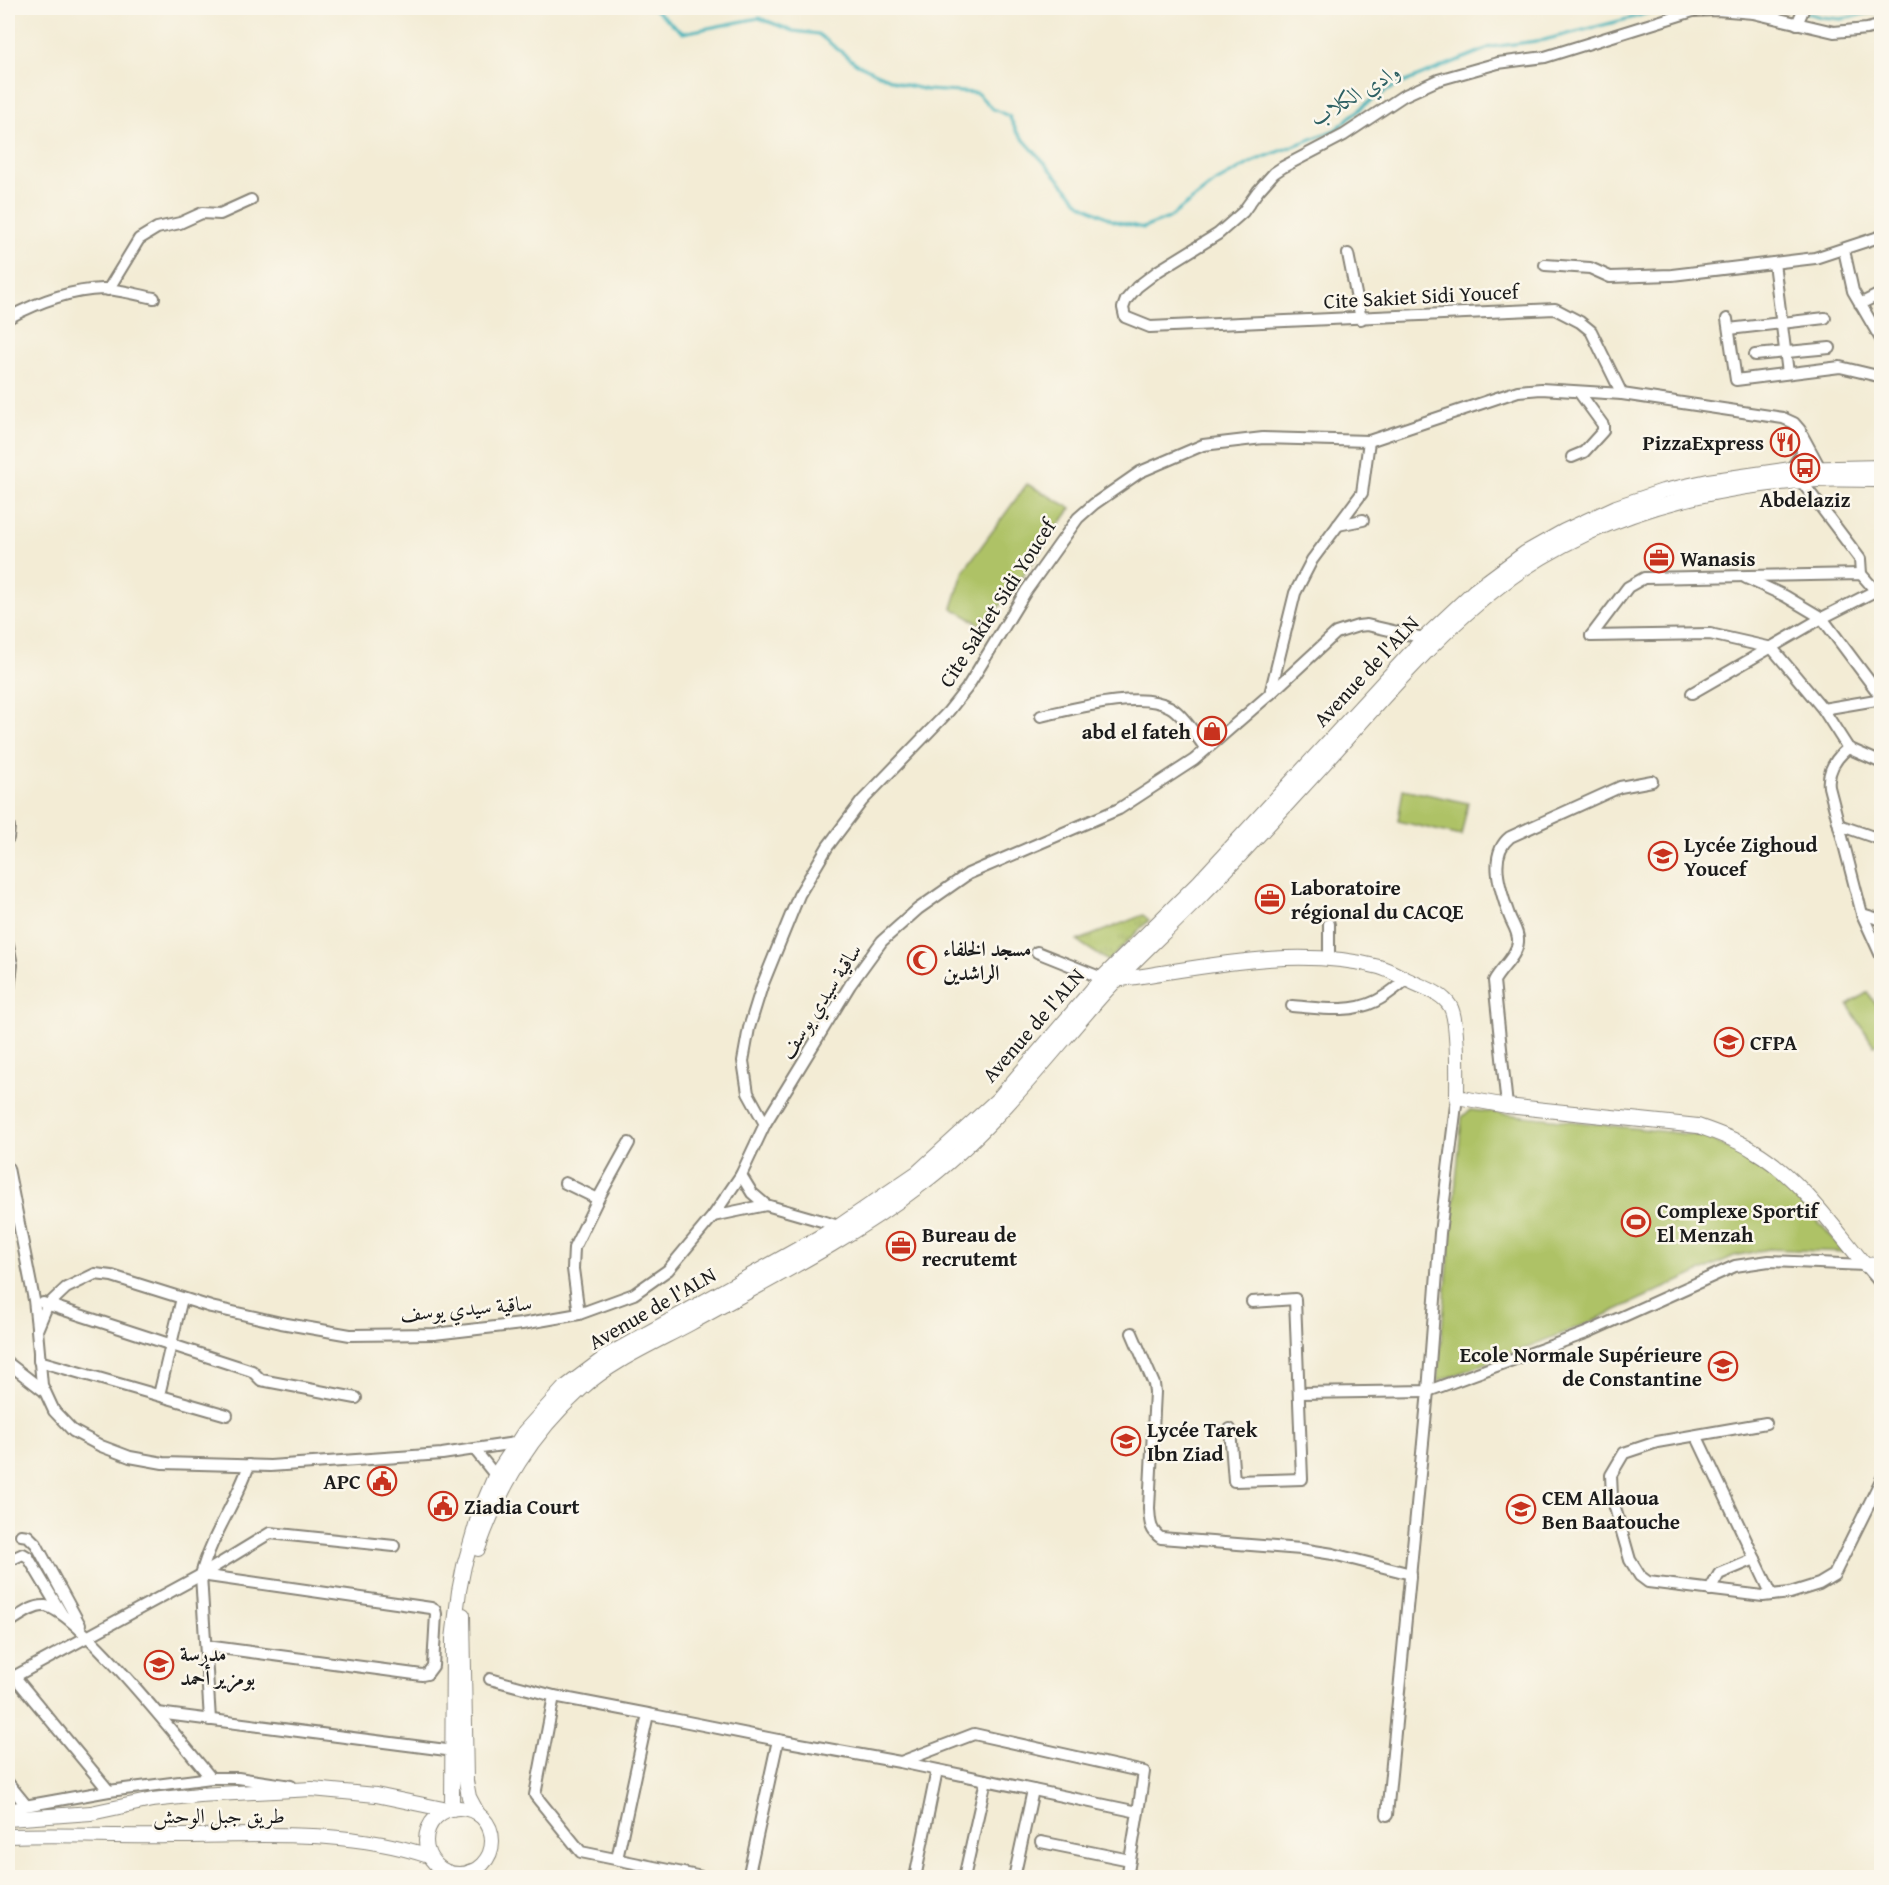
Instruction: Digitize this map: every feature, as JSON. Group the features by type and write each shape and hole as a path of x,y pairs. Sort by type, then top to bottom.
{"main road":[{"name":"Avenue de l'ALN","path":"1429,642 1474,591 1525,553 1575,526 1631,501 1663,491 1729,477 1791,469 1881,467"},
{"path":"450,1809 454,1751 453,1639 464,1566 480,1511 520,1447 566,1404 596,1377 615,1364 799,1263 842,1230 922,1185 1005,1108 1109,979 1201,896 1429,642 1521,571 1558,548 1597,529 1640,511 1686,497 1757,485 1830,480 1881,480"},
{"path":"1109,979 1295,958 1343,959 1382,968 1440,995 1450,1007 1454,1022 1457,1097 1507,1106 1698,1126 1739,1142 1769,1161 1800,1189 1865,1264 1881,1264"},
{"path":"478,1814 461,1808 450,1809 436,1817 428,1829 426,1842 429,1856 449,1875 471,1875 488,1858 492,1844 490,1829 478,1814 469,1797 466,1781 463,1616 472,1567 500,1480"},
{"name":"طريق جبل الوحش","path":"8,1819 91,1813 152,1800 199,1795 312,1789 376,1795 450,1809"},
{"name":"طريق جبل الوحش","path":"8,1836 54,1834 152,1837 319,1835 377,1841 429,1856"}],"street":[{"path":"1804,8 1797,24 1834,32 1867,29 1881,25"},
{"name":"Cite Sakiet Sidi Youcef","path":"1622,394 1591,331 1580,322 1555,309 1149,327 1125,317 1123,308 1126,300 1137,287 1158,271 1218,234 1243,212 1274,173 1344,135 1403,96 1438,80 1498,63 1545,57 1693,11 1753,13 1797,24"},
{"path":"108,290 139,239 157,228 202,213 220,214 250,200"},
{"path":"1545,265 1590,268 1610,277 1672,275 1815,258 1881,236"},
{"path":"1844,250 1850,282 1860,304 1878,329 1881,341"},
{"path":"1348,254 1361,319"},
{"path":"1774,263 1788,373"},
{"path":"8,318 71,293 108,290 154,298"},
{"path":"1860,304 1881,293"},
{"path":"1825,318 1782,324 1728,324 1736,380 1840,367 1881,377"},
{"path":"1755,355 1830,348"},
{"name":"Cite Sakiet Sidi Youcef","path":"765,1124 748,1094 743,1061 748,1028 779,942 799,895 828,846 862,801 967,688 1026,591 1078,518 1140,472 1203,445 1263,438 1369,441 1526,389 1622,394 1771,416 1794,423 1800,430"},
{"path":"1572,457 1584,452 1604,431 1603,425 1579,392"},
{"path":"1800,430 1820,468 1830,480"},
{"path":"1791,469 1802,453 1800,430"},
{"path":"1270,694 1295,593 1312,560 1362,493 1369,441"},
{"path":"1692,693 1822,618 1880,592 1861,574 1860,559 1802,482"},
{"path":"1338,525 1363,520"},
{"path":"1861,574 1644,578 1628,587 1591,636 1710,634 1772,648 1823,709 1848,748 1881,763"},
{"path":"1742,576 1785,596 1822,618 1881,698 1823,709"},
{"name":"ساقية سيدي يوسف","path":"520,1447 315,1463 249,1465 163,1462 130,1457 100,1446 73,1431 54,1411 44,1392 37,1330 47,1306 66,1288 95,1274 112,1276 211,1307 281,1323 350,1335 435,1334 522,1324 579,1314 634,1294 668,1270 713,1216 741,1175 765,1124 850,985 882,941 918,909 968,874 1119,809 1194,760 1336,633 1367,625 1429,642"},
{"path":"1041,716 1107,702 1151,700 1171,707 1192,729 1206,749"},
{"path":"1848,748 1833,765 1828,779 1862,914 1881,958"},
{"path":"1507,1106 1494,981 1517,949 1518,935 1510,917 1497,872 1499,851 1510,837 1620,787 1652,781"},
{"path":"8,823 8,838"},
{"path":"1839,825 1881,840"},
{"path":"1862,914 1881,920"},
{"path":"1329,924 1329,959"},
{"path":"8,944 12,965 8,997"},
{"path":"1037,952 1109,979"},
{"path":"1292,1006 1347,1009 1364,1006 1378,1000 1407,979"},
{"path":"1387,1815 1428,1391 1440,1233 1457,1097"},
{"path":"579,1314 573,1269 574,1248 629,1143"},
{"path":"8,1168 34,1300 39,1361 227,1415"},
{"path":"741,1175 752,1193 766,1205 842,1230"},
{"path":"565,1183 598,1199"},
{"path":"713,1216 766,1205"},
{"path":"1300,1393 1428,1391 1586,1333 1735,1266 1769,1261 1865,1264 1881,1285"},
{"path":"159,1395 182,1298"},
{"path":"1230,1429 1234,1481 1302,1479 1295,1299 1252,1302"},
{"path":"34,1300 252,1371 261,1380 356,1398"},
{"path":"1131,1333 1154,1384 1149,1508 1150,1523 1154,1533 1161,1538 1301,1549 1333,1554 1410,1574"},
{"path":"8,1363 44,1392"},
{"path":"1766,1423 1697,1437 1657,1442 1624,1453 1611,1475 1612,1497 1630,1560 1640,1576 1648,1582 1762,1596 1790,1593 1820,1584 1834,1575 1881,1478"},
{"path":"1697,1437 1772,1595"},
{"path":"475,1450 500,1480"},
{"path":"210,1720 201,1575 207,1554 243,1484 249,1465"},
{"path":"109,1791 11,1678 201,1575 270,1533 394,1546"},
{"path":"21,1535 28,1536 36,1544 86,1636"},
{"path":"8,1561 23,1554 28,1557 62,1614"},
{"path":"1710,1590 1719,1574 1755,1559"},
{"path":"201,1575 431,1608 436,1614 433,1666 427,1674 422,1675 206,1646"},
{"path":"8,1623 36,1607 45,1606 70,1619 158,1713 211,1778"},
{"path":"435,1640 453,1639"},
{"path":"490,1679 554,1696 900,1762 1138,1812"},
{"path":"554,1696 535,1795 582,1852 707,1878"},
{"path":"158,1713 454,1751"},
{"path":"617,1859 648,1714"},
{"path":"900,1762 974,1734 1144,1772 1127,1878"},
{"path":"748,1878 778,1740"},
{"path":"915,1878 937,1770"},
{"name":"طريق جبل الوحش","path":"8,1809 25,1804 109,1791 211,1778 238,1778 312,1789"},
{"path":"964,1878 986,1780"},
{"path":"8,1784 25,1804"},
{"path":"1014,1878 1033,1790"},
{"path":"1041,1842 1130,1860"}],"green space":[{"path":"1027,484 1071,508 1009,596 982,625 952,608 964,570"},
{"path":"1403,789 1468,803 1461,836 1398,821"},
{"path":"1143,915 1149,920 1108,961 1077,941"},
{"path":"1868,992 1881,1014 1881,1041 1874,1046 1848,1005"},
{"name":"Complexe Sportif El Menzah","path":"1470,1110 1704,1136 1760,1164 1795,1195 1845,1252 1768,1249 1734,1256 1586,1324 1437,1382 1462,1117"}],"waterway":[{"name":"وادي الكلاب","path":"653,8 683,33 759,18 793,31 818,34 857,64 901,84 927,90 977,93 993,109 1009,116 1017,132 1081,204 1114,221 1143,228 1169,218 1214,183 1254,161 1335,130 1370,101 1395,86 1491,47 1544,40 1663,8"},
{"name":"وادي الكلاب","path":"1789,8 1821,17 1841,19 1882,10"}],"place":[{"name":"PizzaExpress","path":"1785,442"},
{"name":"Abdelaziz","path":"1805,468"},
{"name":"Wanasis","path":"1659,558"},
{"name":"abd el fateh","path":"1212,731"},
{"name":"Lycée Zighoud Youcef","path":"1663,856"},
{"name":"Laboratoire régional du CACQE","path":"1270,899"},
{"name":"مسجد الخلفاء الراشدين","path":"922,960"},
{"name":"CFPA","path":"1729,1042"},
{"name":"Complexe Sportif El Menzah","path":"1636,1222"},
{"name":"Bureau de recrutemt","path":"901,1246"},
{"name":"Ecole Normale Supérieure de Constantine","path":"1723,1366"},
{"name":"Lycée Tarek Ibn Ziad","path":"1126,1441"},
{"name":"APC","path":"382,1481"},
{"name":"Ziadia Court","path":"443,1506"},
{"name":"CEM Allaoua Ben Baatouche","path":"1521,1509"},
{"name":"مدرسة بومزير أحمد","path":"159,1665"}]}
